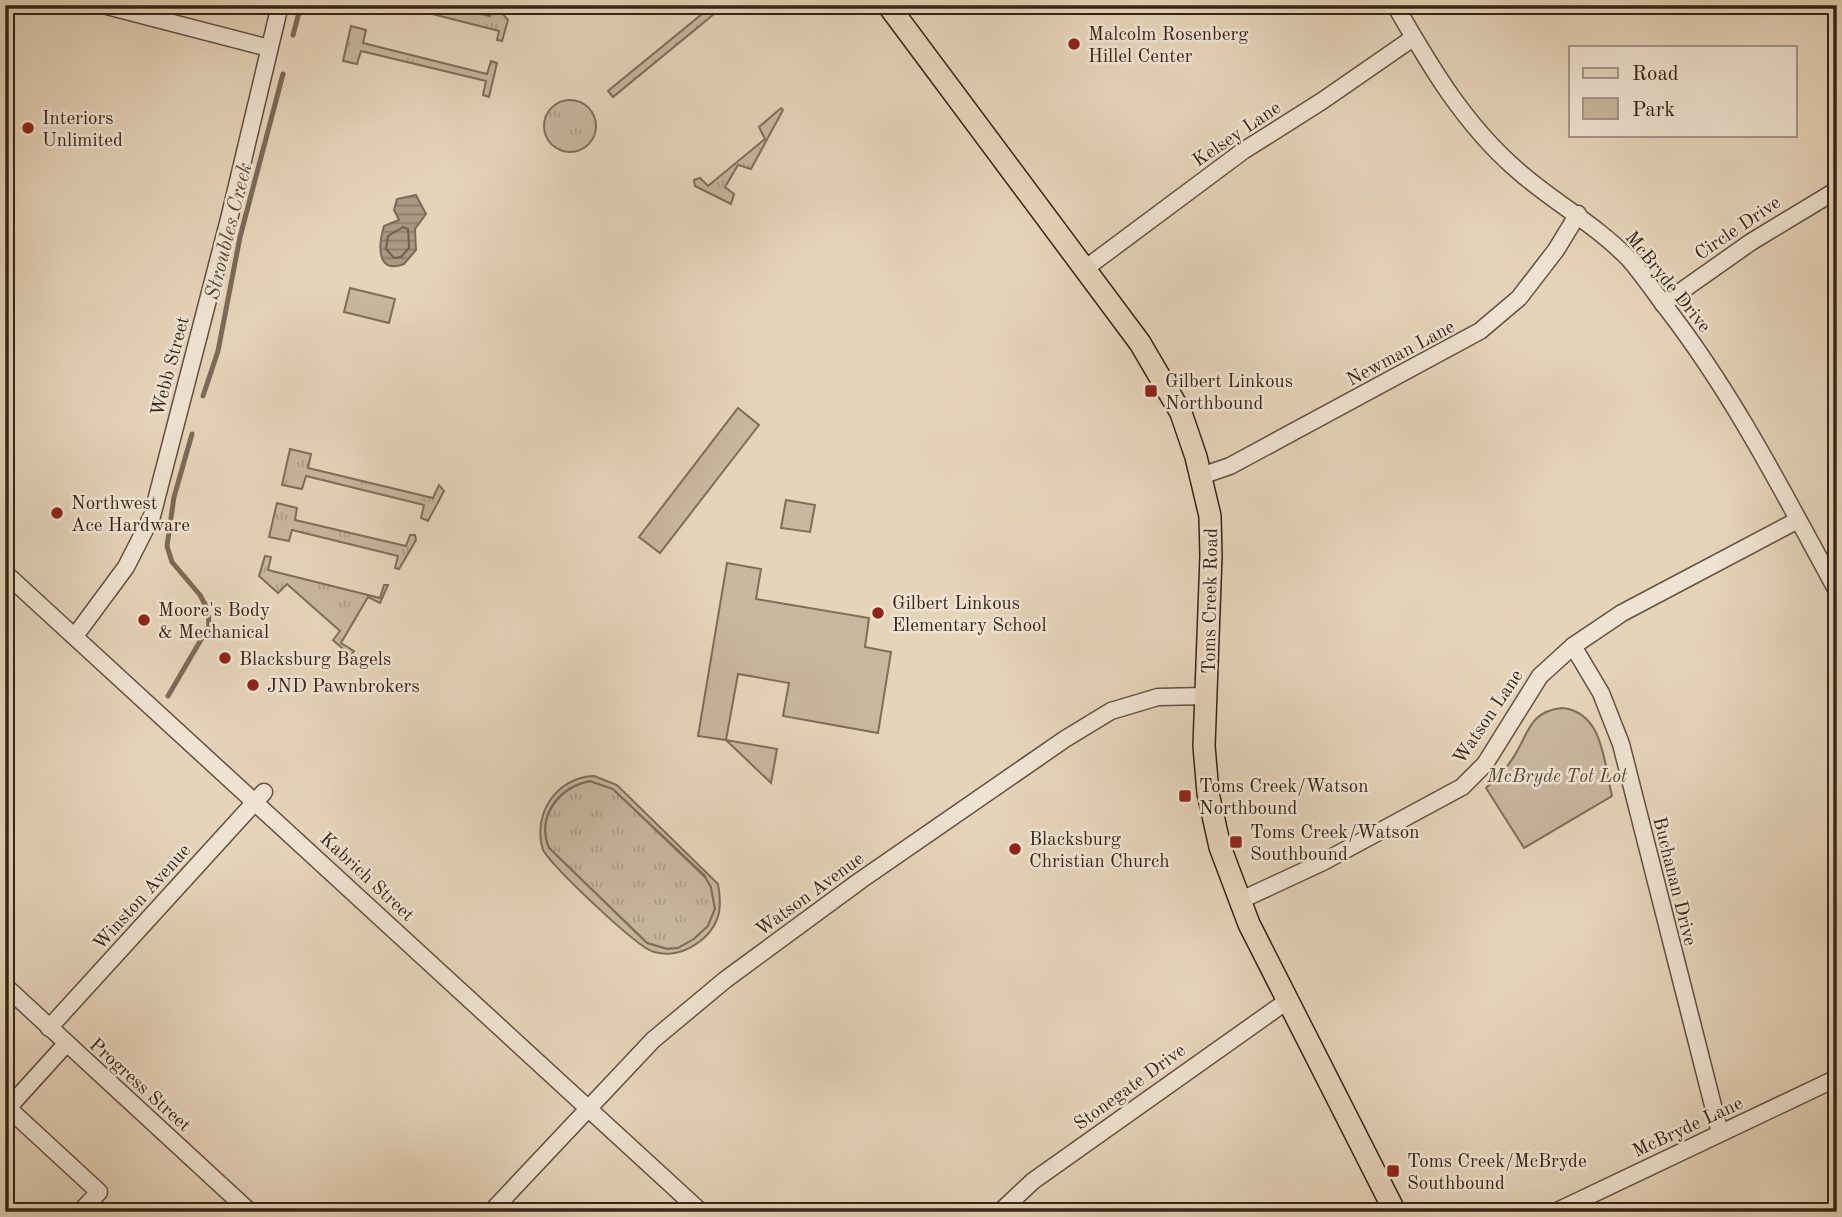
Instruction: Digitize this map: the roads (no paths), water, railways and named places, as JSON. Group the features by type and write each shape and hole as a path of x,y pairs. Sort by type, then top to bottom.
{"main road":[{"name":"Toms Creek Road","path":"888,5 1086,268 1164,379 1186,427 1210,516 1204,746 1208,793 1220,847 1239,901 1395,1212"}],"street":[{"path":"103,5 269,48"},
{"name":"Webb Street","path":"75,636 127,567 152,516 229,219 280,5"},
{"name":"McBryde Drive","path":"1395,5 1450,97 1482,137 1520,173 1578,214 1630,260 1729,395 1837,591"},
{"name":"Kelsey Lane","path":"1086,268 1243,151 1322,102 1413,37"},
{"name":"Circle Drive","path":"1663,304 1751,242 1837,190"},
{"name":"Newman Lane","path":"1201,476 1227,468 1474,335 1520,298 1556,250 1578,214"},
{"name":"Watson Lane","path":"1239,901 1334,856 1468,783 1485,764 1540,676 1573,646 1622,613 1798,520"},
{"name":"Kabrich Street","path":"5,573 259,797 587,1108 701,1212"},
{"name":"Buchanan Drive","path":"1573,646 1601,693 1621,744 1720,1133"},
{"name":"Watson Avenue","path":"491,1212 653,1040 707,994 882,865 1065,738 1111,711 1158,698 1207,696"},
{"name":"Winston Avenue","path":"49,1028 259,797"},
{"name":"Progress Street","path":"5,986 250,1212"},
{"name":"Stonegate Drive","path":"1000,1212 1033,1181 1287,1001"},
{"path":"66,1044 8,1108 99,1192 80,1212"},
{"name":"McBryde Lane","path":"1555,1212 1837,1078"}],"water":[{"path":"416,195 426,214 415,229 416,250 404,264 388,265 381,256 380,248 384,226 399,220 394,210 397,199"}],"waterway":[{"name":"Stroubles Creek","path":"293,35 301,5"},
{"name":"Stroubles Creek","path":"203,396 218,351 240,237 283,74"},
{"name":"Stroubles Creek","path":"168,696 209,626 208,610 200,595 172,562 167,546 174,497 192,434"}],"place":[{"name":"Malcolm Rosenberg Hillel Center","path":"1074,44"},
{"name":"Interiors Unlimited","path":"28,128"},
{"name":"Gilbert Linkous Northbound","path":"1151,391"},
{"name":"Northwest Ace Hardware","path":"57,513"},
{"name":"Gilbert Linkous Elementary School","path":"878,613"},
{"name":"Moore's Body & Mechanical","path":"144,620"},
{"name":"Blacksburg Bagels","path":"225,658"},
{"name":"JND Pawnbrokers","path":"253,685"},
{"name":"Toms Creek/Watson Northbound","path":"1185,796"},
{"name":"Toms Creek/Watson Southbound","path":"1236,842"},
{"name":"Blacksburg Christian Church","path":"1015,849"},
{"name":"Toms Creek/McBryde Southbound","path":"1393,1171"}],"park label":[{"name":"McBryde Tot Lot","path":"1557,775"}]}
